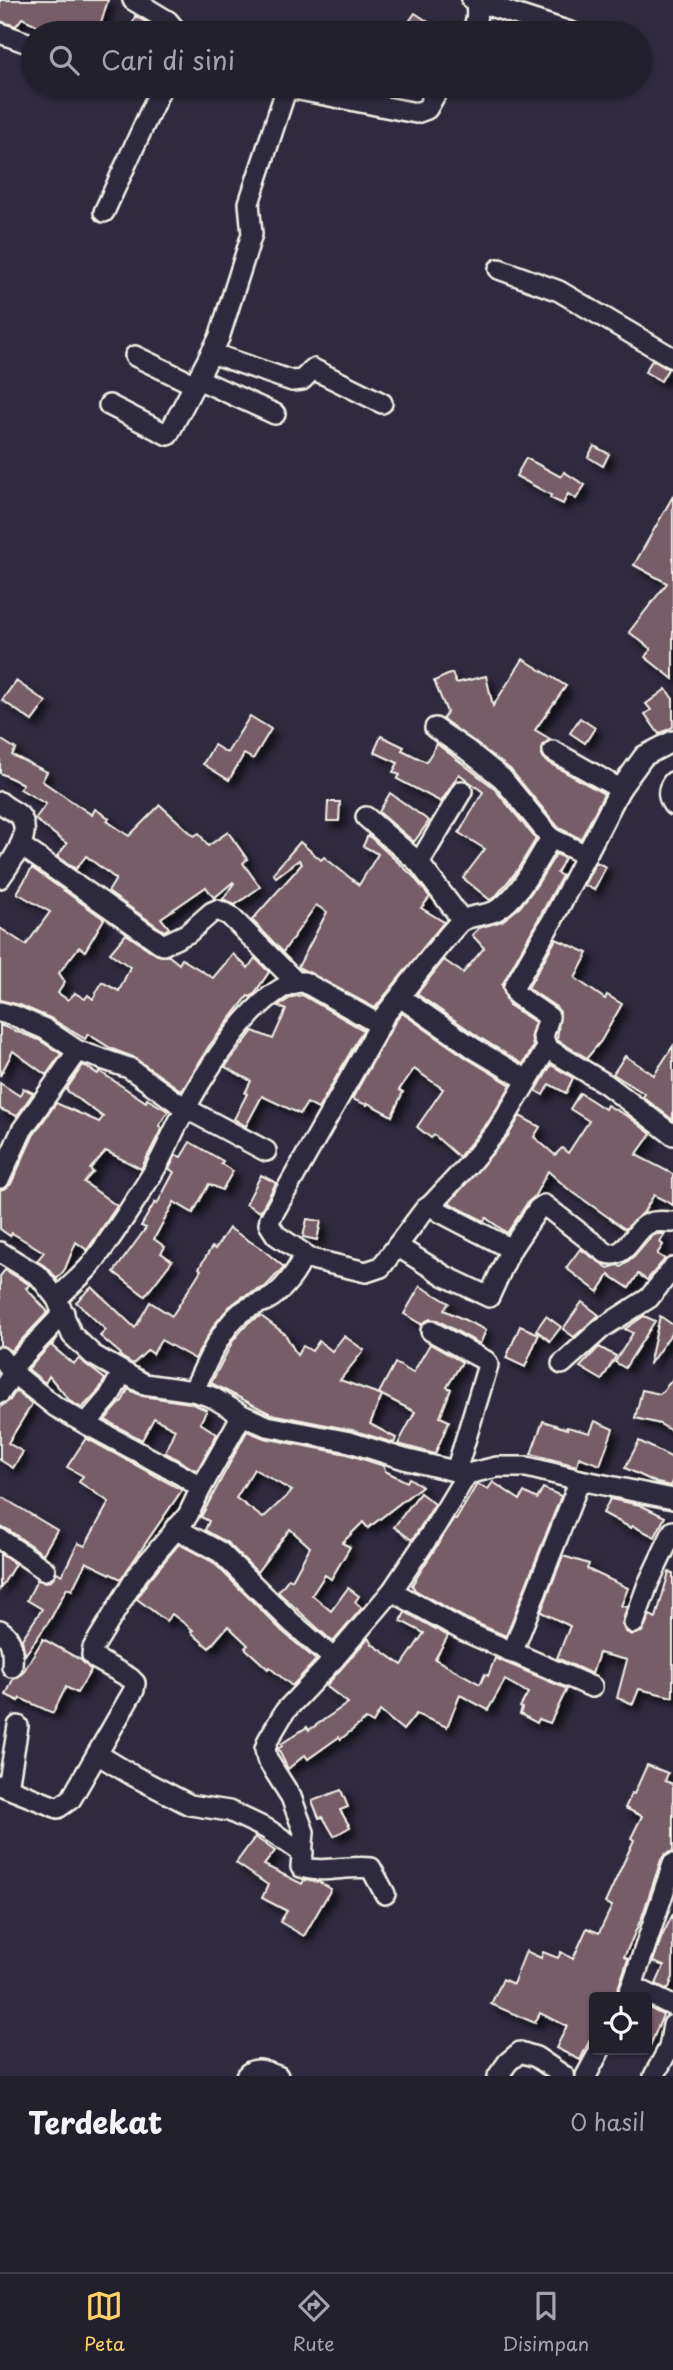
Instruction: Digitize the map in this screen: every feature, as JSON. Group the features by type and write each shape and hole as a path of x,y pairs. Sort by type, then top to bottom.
{"street":[{"path":"133,0 168,21"},
{"path":"475,1 536,21"},
{"path":"475,1 477,21"},
{"path":"0,33 21,41"},
{"path":"104,212 157,98"},
{"path":"109,405 168,435 219,338 252,234 248,203 279,98"},
{"path":"342,98 416,113 427,109 433,98"},
{"path":"499,269 559,291 673,358"},
{"path":"211,353 292,381 302,380 313,369 382,403"},
{"path":"135,356 275,414"},
{"path":"435,728 502,778 551,838 586,855"},
{"path":"673,741 644,756 620,789 553,919 514,987 517,995 549,1017 543,1037 547,1048 606,1084 673,1135"},
{"path":"553,751 620,789"},
{"path":"673,782 668,798 673,805"},
{"path":"419,863 462,791"},
{"path":"0,802 21,818 24,828 20,845 0,878"},
{"path":"366,817 419,863 462,920"},
{"path":"303,1257 303,1253 276,1235 269,1224 384,1016 462,920 485,915 513,897 551,838"},
{"path":"20,845 163,945 188,933 212,912 217,910 229,915 295,981"},
{"path":"0,1393 8,1367 60,1306 127,1213 158,1164 186,1108 237,1030 260,1006 285,985 295,981 304,982 380,1025"},
{"path":"400,997 475,1049 527,1080"},
{"path":"0,1012 45,1029 78,1051 129,1068 186,1108 266,1151"},
{"path":"303,1257 366,1272 381,1267 425,1209 499,1128 547,1048"},
{"path":"0,1178 22,1130 78,1051"},
{"path":"431,1205 511,1249"},
{"path":"397,1246 445,1276 487,1297 491,1295 511,1249 538,1209 544,1205 606,1253 612,1254 624,1250 644,1227 652,1222 673,1222 673,1210"},
{"path":"0,1252 38,1276 60,1306 72,1335 93,1355 144,1384 193,1391 212,1397 267,1426 350,1442 404,1460 461,1473 497,1467 527,1467 673,1499"},
{"path":"193,1391 223,1333 246,1308 276,1294 303,1257"},
{"path":"562,1364 602,1328 649,1298 673,1268"},
{"path":"385,1894 371,1868 301,1867 304,1832 291,1797 267,1759 265,1749 285,1711 392,1591 435,1527 461,1473 488,1365 431,1331"},
{"path":"8,1367 56,1407 201,1488"},
{"path":"86,1424 109,1397 122,1373"},
{"path":"18,1726 4,1786 58,1808 71,1799 134,1690 135,1684 130,1678 92,1655 93,1648 138,1574 188,1515 242,1415"},
{"path":"512,1653 580,1480"},
{"path":"175,1528 220,1552 291,1622 334,1659"},
{"path":"634,1623 648,1584 673,1531"},
{"path":"0,1539 45,1570"},
{"path":"392,1591 462,1630 592,1687"},
{"path":"0,1630 7,1634 12,1646 12,1667"},
{"path":"97,1754 140,1780 190,1805 229,1811 267,1829 303,1853"},
{"path":"629,1992 673,1864"},
{"path":"652,1999 673,2006"},
{"path":"654,2076 671,2048 673,2025"},
{"path":"498,2076 520,2052 536,2057 564,2076"},
{"path":"586,2076 597,2055"},
{"path":"246,2076 251,2070 257,2069 278,2076"}],"building":[{"path":"0,0 108,0 102,21 28,21 22,18 16,26 0,21"},
{"path":"415,13 427,21 409,21"},
{"path":"652,360 668,369 661,381 645,372"},
{"path":"594,446 609,454 603,466 588,457"},
{"path":"526,458 561,477 564,472 585,485 576,499 568,494 563,504 516,476"},
{"path":"673,496 673,679 645,657 651,649 629,632 667,583 634,565"},
{"path":"523,659 566,686 535,730 550,739 542,746 542,757 604,794 581,839 559,828 510,769 443,719 447,712 434,681 452,673 456,683 486,676 493,706"},
{"path":"16,681 46,702 32,721 2,700"},
{"path":"666,689 673,699 673,727 659,734 645,714 651,710 646,704"},
{"path":"250,716 271,729 253,759 244,754 229,780 203,764 214,745 227,753"},
{"path":"580,718 595,728 585,743 570,733"},
{"path":"381,736 426,762 437,744 493,787 536,839 516,872 496,896 490,900 463,878 485,849 459,833 483,792 459,774 441,802 397,779 400,775 393,772 398,763 374,752"},
{"path":"0,739 16,749 12,755 47,772 42,781 92,815 95,809 129,836 160,805 194,836 199,833 208,846 228,832 247,859 243,863 260,887 235,905 223,899 233,882 214,898 206,887 161,918 169,928 164,931 108,892 116,879 86,856 76,869 57,856 67,844 35,819 46,804 20,789 23,784 0,773"},
{"path":"390,793 429,821 414,842 379,812"},
{"path":"328,802 340,802 339,821 327,821"},
{"path":"368,835 413,876 430,897 421,908 444,922 375,1008 298,967 327,912 316,905 283,952 252,920 302,864 299,860 276,877 273,873 300,842 321,860 324,857 359,885 378,854 363,846"},
{"path":"556,854 565,858 557,873 562,876 502,985 509,1005 535,1022 531,1034 533,1047 523,1064 417,994 444,960 463,973 484,948 472,935 479,928 502,921 520,907"},
{"path":"596,862 606,867 594,890 584,885"},
{"path":"32,868 104,919 85,951 79,947 59,973 65,982 58,993 68,1000 75,993 85,999 88,995 93,999 102,982 119,991 130,967 110,953 126,934 157,955 169,956 179,964 182,959 213,978 233,954 248,968 255,958 269,972 254,994 248,996 209,1046 182,1091 133,1057 112,1049 88,1034 85,1039 50,1018 0,1000 0,928 26,945 50,912 17,893"},
{"path":"556,939 588,953 575,978 605,999 607,995 622,1004 601,1041 587,1058 557,1040 560,1012 528,988"},
{"path":"302,995 363,1030 318,1109 307,1103 300,1114 262,1096 246,1126 234,1119 251,1081 225,1067 253,1031 273,1039 286,1010 278,1006 292,997"},
{"path":"402,1013 511,1085 489,1121 459,1157 434,1135 431,1138 417,1127 443,1089 414,1069 399,1090 403,1092 392,1116 368,1103 367,1105 352,1099"},
{"path":"0,1025 39,1040 61,1054 46,1075 13,1051 0,1076"},
{"path":"673,1046 673,1120 643,1097 645,1094 613,1074 625,1056 654,1075"},
{"path":"83,1065 98,1074 99,1071 146,1102 147,1099 168,1111 141,1169 106,1151 90,1169 93,1172 84,1182 117,1206 87,1250 76,1242 65,1269 57,1279 48,1268 37,1261 44,1252 0,1229 0,1190 11,1184 33,1136 56,1103 99,1122 103,1117 66,1090"},
{"path":"551,1065 573,1078 566,1093 549,1084 543,1095 536,1091"},
{"path":"0,1083 20,1096 23,1088 33,1093 17,1116 0,1109"},
{"path":"580,1093 605,1109 607,1105 629,1117 651,1134 636,1155 673,1174 673,1205 654,1195 643,1213 625,1229 567,1188 548,1171 534,1197 507,1233 486,1218 484,1221 449,1203 508,1136 520,1116 540,1127 534,1137 555,1155 562,1148 568,1153 589,1121 570,1109"},
{"path":"190,1142 223,1161 221,1164 233,1171 222,1190 209,1184 193,1213 174,1202 154,1239 165,1247 161,1253 172,1261 145,1296 114,1272 146,1228 141,1226 155,1202 157,1204 174,1172 169,1169 176,1155 181,1157"},
{"path":"261,1175 276,1183 260,1212 246,1204"},
{"path":"307,1219 321,1221 317,1240 303,1237"},
{"path":"229,1228 284,1267 265,1287 242,1297 229,1307 214,1325 195,1359 161,1340 153,1354 148,1350 133,1364 120,1356 121,1354 100,1336 106,1330 76,1302 92,1287 135,1328 150,1302 172,1316 212,1247 215,1249"},
{"path":"657,1234 665,1234 660,1242 663,1245 657,1254 665,1259 647,1280 638,1274 629,1288 609,1275 598,1292 566,1268 580,1249 608,1268 618,1265 621,1267"},
{"path":"5,1270 30,1285 26,1288 48,1312 11,1351 0,1345 0,1276"},
{"path":"420,1286 449,1303 444,1310 486,1330 480,1344 437,1320 430,1319 421,1324 404,1314"},
{"path":"582,1302 599,1315 574,1337 563,1329"},
{"path":"261,1316 285,1334 297,1355 303,1346 312,1351 319,1341 332,1351 344,1336 364,1350 340,1380 382,1395 370,1424 396,1438 394,1443 352,1430 271,1414 211,1383 234,1339 249,1322"},
{"path":"546,1316 561,1327 550,1341 536,1330"},
{"path":"644,1316 655,1321 625,1368 615,1362 633,1333 625,1329"},
{"path":"660,1316 673,1325 673,1331 649,1365"},
{"path":"520,1326 539,1334 525,1367 506,1358"},
{"path":"58,1337 52,1346 73,1364 79,1359 105,1379 99,1390 82,1408 70,1401 49,1376 45,1383 28,1369"},
{"path":"430,1344 462,1362 447,1387 451,1389 440,1417 449,1421 435,1454 398,1444 415,1412 379,1393 395,1363 413,1373"},
{"path":"599,1347 616,1356 602,1380 580,1367"},
{"path":"673,1379 673,1432 660,1424 635,1418 642,1390 660,1394"},
{"path":"128,1389 142,1396 190,1403 207,1410 200,1423 217,1434 198,1469 195,1470 165,1452 175,1429 154,1418 142,1440 105,1420 123,1400"},
{"path":"16,1391 32,1404 8,1443 23,1452 13,1468 0,1460 0,1407 10,1400"},
{"path":"543,1421 590,1433 595,1421 613,1429 600,1465 579,1457 577,1466 531,1454"},
{"path":"247,1431 264,1438 347,1454 384,1466 385,1471 407,1482 409,1478 422,1486 368,1528 363,1522 342,1543 350,1547 331,1579 325,1575 312,1595 331,1611 348,1588 359,1596 355,1602 362,1608 333,1642 278,1592 289,1578 292,1580 310,1547 290,1529 257,1572 228,1543 205,1530 209,1521 201,1517","holes":["254,1469 292,1491 263,1518 236,1498"]},
{"path":"86,1438 182,1490 121,1579 86,1562 72,1590 67,1588 50,1620 25,1655 22,1639 42,1609 27,1600 37,1580 51,1581 57,1572 62,1575 78,1543 85,1546 109,1502 79,1482 83,1476 67,1467"},
{"path":"639,1441 673,1458 671,1486 657,1483 625,1468"},
{"path":"493,1482 520,1500 524,1492 537,1499 543,1488 561,1496 506,1636 467,1619 415,1590 412,1585 477,1484 488,1489"},
{"path":"420,1493 435,1504 412,1540 394,1527"},
{"path":"0,1496 57,1530 43,1554 0,1527"},
{"path":"610,1499 640,1505 665,1517 655,1537 603,1513"},
{"path":"179,1544 213,1562 282,1631 316,1660 292,1686 245,1648 248,1645 228,1626 209,1648 191,1632 193,1630 172,1614 166,1621 137,1599 148,1581"},
{"path":"0,1554 15,1564 0,1589"},
{"path":"563,1556 589,1564 587,1569 628,1588 621,1606 627,1607 622,1624 625,1631 631,1635 642,1632 650,1615 656,1618 669,1572 673,1573 673,1697 639,1689 633,1704 617,1698 627,1660 599,1653 592,1674 557,1658 570,1626 541,1612"},
{"path":"405,1612 448,1636 435,1659 480,1684 485,1674 488,1676 495,1658 567,1689 550,1723 539,1719 537,1723 520,1714 520,1707 528,1693 505,1680 488,1710 460,1695 447,1727 416,1714 403,1730 380,1711 373,1723 366,1719 341,1739 339,1737 308,1759 305,1755 288,1769 278,1749 281,1744 307,1727 309,1730 348,1703 326,1686 368,1638 402,1665 424,1633 401,1621"},
{"path":"43,1639 81,1660 91,1670 77,1693 66,1687 53,1713 20,1698 19,1701 6,1695 13,1679 22,1674"},
{"path":"647,1765 668,1773 665,1781 673,1784 673,1851 665,1854 661,1860 642,1917 624,1957 628,1959 617,1992 589,1992 589,2042 580,2060 556,2048 567,2026 540,2013 535,2023 491,2004 503,1979 513,1984 526,1951 541,1958 543,1952 558,1958 561,1952 573,1959 587,1928 599,1933 612,1906 605,1903 642,1816 625,1808 632,1793 634,1794"},
{"path":"341,1790 348,1807 340,1810 350,1827 334,1836 323,1817 319,1818 312,1801"},
{"path":"255,1837 275,1851 264,1865 302,1884 304,1880 319,1882 331,1889 304,1936 280,1922 287,1911 262,1898 268,1885 236,1863"},
{"path":"673,1914 673,1977 668,1990 656,1984 664,1966 653,1962"},
{"path":"652,2010 663,2015 652,2041"}]}
